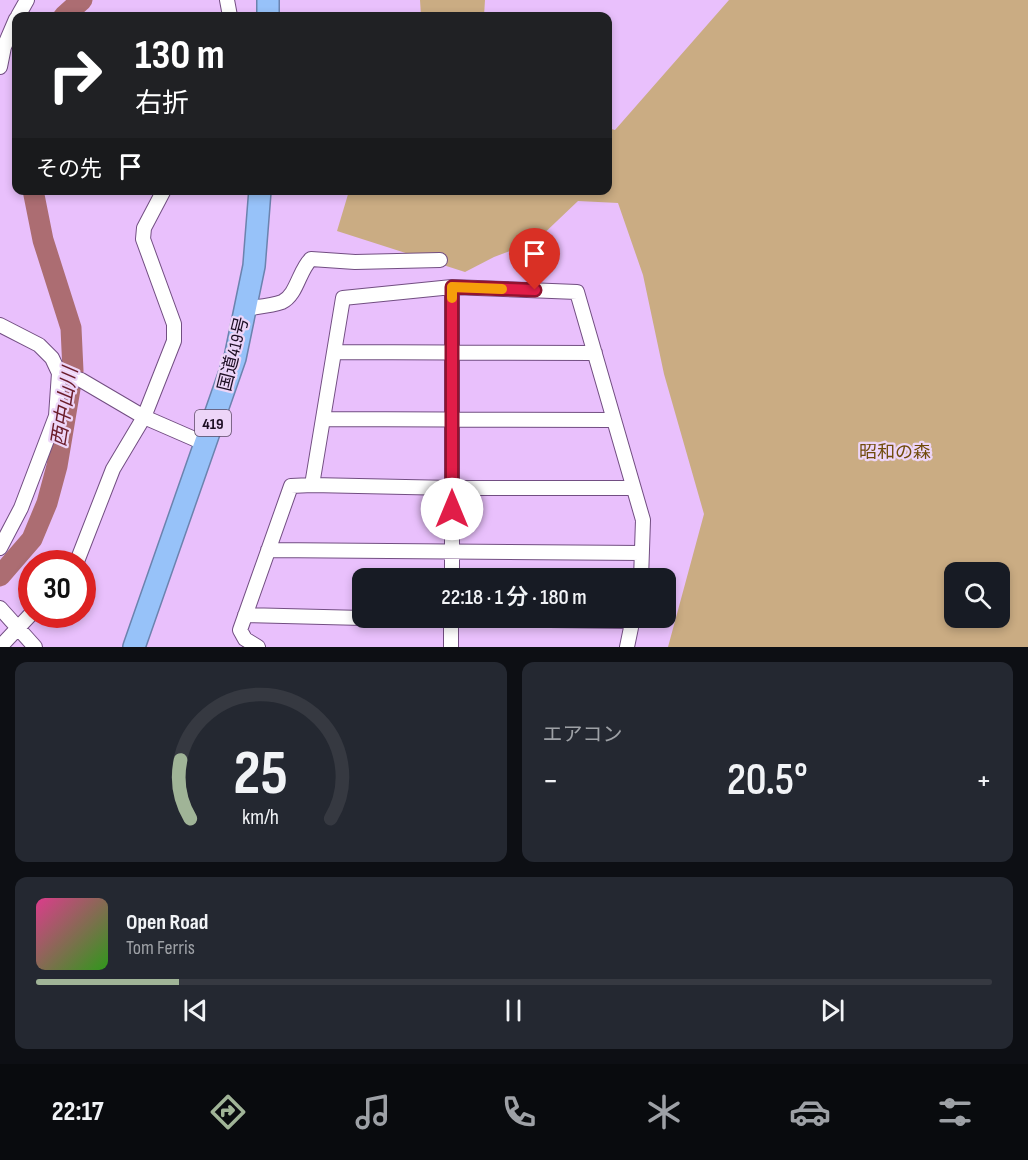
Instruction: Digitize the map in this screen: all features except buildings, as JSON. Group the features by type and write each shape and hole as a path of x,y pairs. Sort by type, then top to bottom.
{"highway":[{"name":"国道419号","path":"134,647 235,358 254,266 260,195"}],"street":[{"path":"0,67 4,47 12,29"},
{"path":"81,550 113,469 144,417 174,341 174,324 143,239 144,228 161,195"},
{"path":"244,309 282,302 289,297 303,266 311,259 355,262 440,260"},
{"path":"452,287 452,568"},
{"path":"312,485 343,298 452,287 577,292 643,520 641,568"},
{"path":"0,326 39,345 52,358 61,374 56,416 21,508 0,548"},
{"path":"334,352 595,353"},
{"path":"61,374 81,380 144,417 206,444"},
{"path":"323,419 614,420"},
{"path":"258,647 245,639 240,630 291,486 633,488"},
{"path":"268,550 642,553"},
{"path":"0,608 18,626 0,647"},
{"path":"245,615 352,618"},
{"path":"20,628 35,647"},
{"path":"451,628 451,647"},
{"path":"627,647 630,628"}],"green space":[{"path":"420,0 485,0 484,12 421,12"},
{"name":"昭和の森","path":"729,0 1028,0 1028,647 668,647 673,628 676,628 676,617 704,514 664,374 643,275 618,203 578,201 536,241 494,257 465,272 337,231 348,195 612,195 612,129 615,130"}],"waterway":[{"name":"西中山川","path":"68,12 82,0"},
{"name":"西中山川","path":"0,576 32,539 47,503 57,466 73,371 71,328 43,240 34,195"}],"slow traffic":[{"path":"452,298 452,287 502,289"}],"route":[{"path":"452,509 452,287 535,290"}]}
